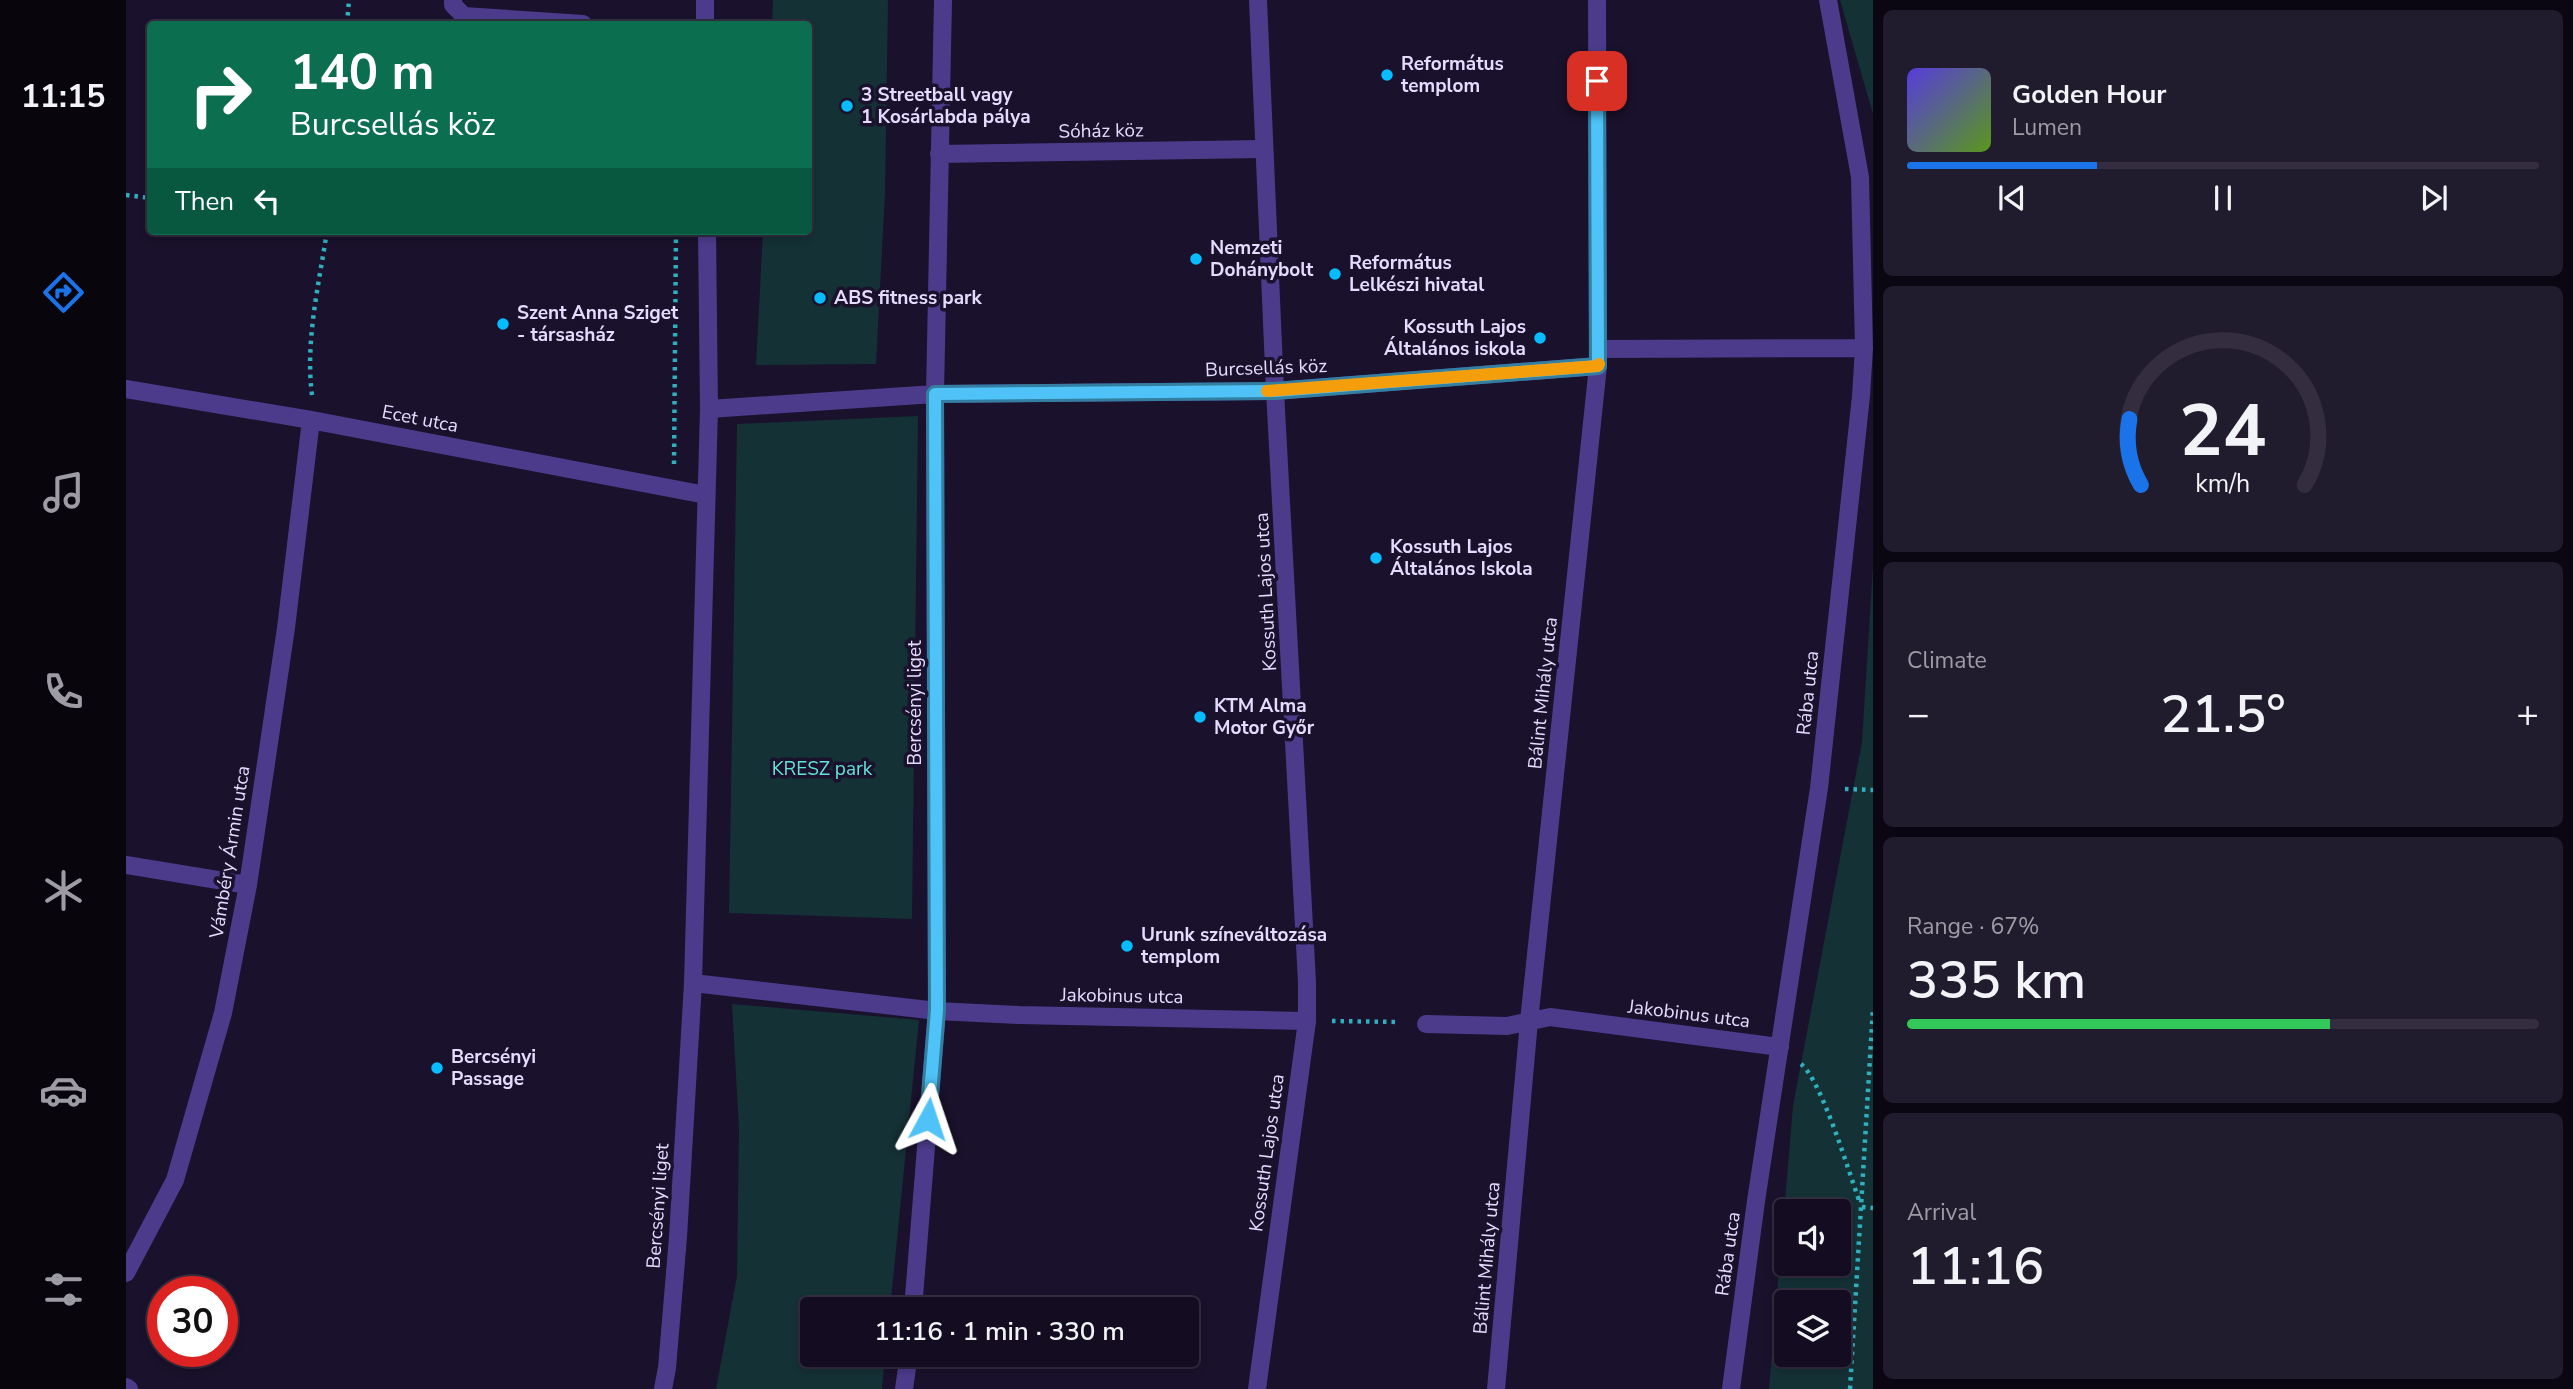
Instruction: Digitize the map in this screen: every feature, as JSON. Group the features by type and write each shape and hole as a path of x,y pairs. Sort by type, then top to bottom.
{"street":[{"path":"453,0 453,5 464,16 538,21"},
{"path":"705,0 705,21"},
{"name":"Bercsényi liget","path":"913,1297 937,1010 935,394 943,0"},
{"name":"Kossuth Lajos utca","path":"1257,1389 1307,1021 1263,149 1258,0"},
{"name":"Bálint Mihály utca","path":"1496,1389 1529,1021 1599,358 1597,0"},
{"name":"Rába utca","path":"1731,1389 1819,788 1861,396 1864,348 1860,177 1828,0"},
{"name":"Sóház köz","path":"939,154 1263,149"},
{"name":"Bercsényi liget","path":"663,1389 678,1237 693,983 709,409 707,235"},
{"name":"Burcsellás köz","path":"935,394 1275,391 1599,358 1864,348"},
{"name":"Ecet utca","path":"126,389 311,420 705,495"},
{"path":"709,409 935,394"},
{"name":"Vámbéry Ármin utca","path":"126,1273 175,1180 223,1013 248,885 286,628 311,420"},
{"path":"126,865 248,885"},
{"path":"693,983 937,1010"},
{"name":"Jakobinus utca","path":"937,1010 1019,1015 1307,1021"},
{"name":"Jakobinus utca","path":"1426,1024 1507,1026 1550,1017 1780,1047"},
{"path":"904,1389 907,1367"}],"path":[{"path":"347,21 349,0"},
{"path":"126,195 147,198"},
{"path":"311,420 313,402 310,375 327,235"},
{"path":"661,462 674,465 676,235"},
{"path":"1850,1389 1873,1008"},
{"path":"1307,1021 1370,1020 1426,1024"},
{"path":"1780,1047 1807,1068 1825,1105 1862,1207"},
{"path":"1862,1207 1873,1208"}],"green space":[{"path":"773,0 888,0 885,193 876,364 756,365 763,235 812,235 812,21 772,21"},
{"path":"1840,0 1873,0 1873,114"},
{"name":"KRESZ park","path":"918,416 912,919 729,913 737,424"},
{"path":"1873,566 1873,1389 1769,1389 1774,1330 1774,1367 1851,1367 1851,1290 1777,1290 1779,1276 1851,1276 1851,1199 1785,1199 1793,1106 1862,742"},
{"path":"732,1004 919,1020 891,1297 800,1297 800,1367 884,1367 882,1389 716,1389 737,1276 739,1129"}],"slow traffic":[{"path":"1267,391 1599,364"}],"place":[{"name":"Református templom","path":"1387,75"},
{"name":"3 Streetball vagy 1 Kosárlabda pálya","path":"847,106"},
{"name":"Nemzeti Dohánybolt","path":"1196,259"},
{"name":"Református Lelkészi hivatal","path":"1335,274"},
{"name":"ABS fitness park","path":"820,298"},
{"name":"Szent Anna Sziget - társasház","path":"503,324"},
{"name":"Kossuth Lajos Általános iskola","path":"1540,338"},
{"name":"Kossuth Lajos Általános Iskola","path":"1376,558"},
{"name":"KTM Alma Motor Győr","path":"1200,717"},
{"name":"Urunk színeváltozása templom","path":"1127,946"},
{"name":"Bercsényi Passage","path":"437,1068"}],"route":[{"path":"928,1119 937,1010 935,394 1275,391 1598,366 1597,81"}]}
